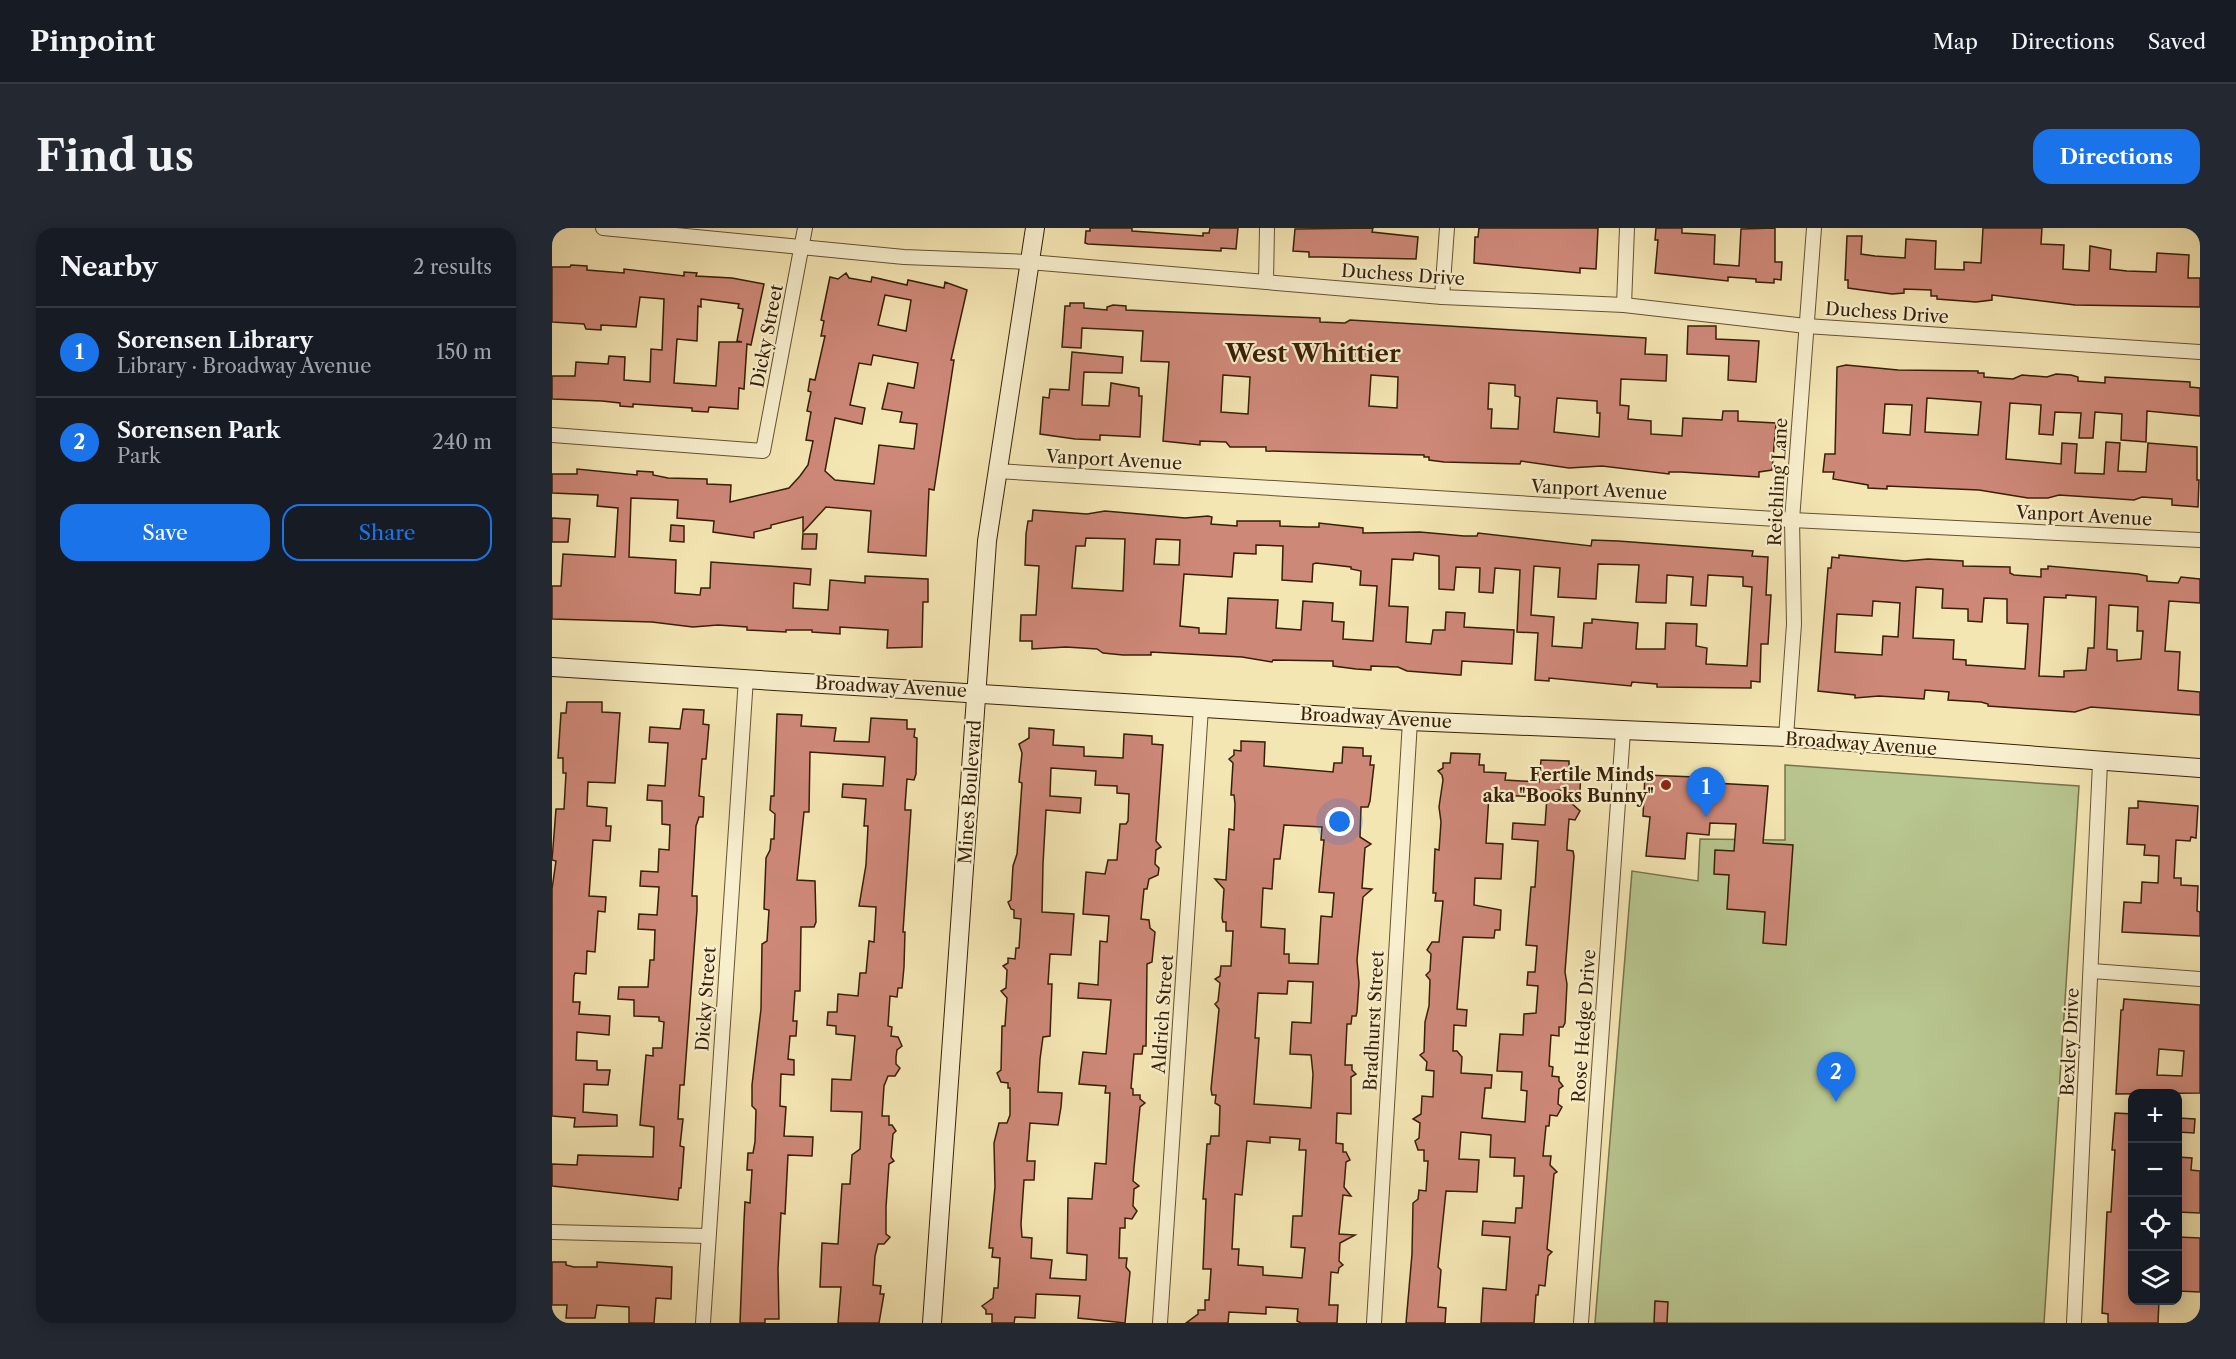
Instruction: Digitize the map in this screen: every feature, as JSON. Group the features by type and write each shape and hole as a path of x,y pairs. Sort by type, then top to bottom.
{"street":[{"name":"Duchess Drive","path":"605,228 904,258 1029,262 1442,297 1624,305 1806,326 2200,352"},
{"name":"Dicky Street","path":"552,435 763,451 805,228"},
{"name":"Mines Boulevard","path":"932,1323 987,541 1035,228"},
{"path":"1266,282 1267,228"},
{"path":"1442,297 1446,228"},
{"path":"1624,305 1627,228"},
{"name":"Reichling Lane","path":"1786,737 1794,624 1792,520 1814,228"},
{"name":"Vanport Avenue","path":"996,471 1792,520 2200,540"},
{"name":"Broadway Avenue","path":"552,667 1410,721 1623,732 1786,737 2100,763 2200,768"},
{"name":"Dicky Street","path":"703,1323 746,678"},
{"name":"Aldrich Street","path":"1160,1323 1201,708"},
{"name":"Bradhurst Street","path":"1374,1323 1410,721"},
{"name":"Rose Hedge Drive","path":"1581,1323 1623,732"},
{"name":"Bexley Drive","path":"2073,1323 2092,971 2100,763"},
{"path":"2092,971 2200,979"},
{"path":"552,1232 707,1236"}],"green space":[{"path":"1785,765 2079,786 2044,1323 1595,1323 1632,871 1698,881 1700,839 1785,840"}],"building":[{"path":"1090,228 1132,228 1132,231 1203,236 1203,233 1209,233 1210,228 1238,228 1236,249 1221,248 1221,251 1088,244 1085,243 1086,231 1090,231"},
{"path":"1373,228 1372,232 1418,237 1416,259 1309,257 1309,252 1293,251 1295,229"},
{"path":"1479,228 1598,228 1596,269 1580,268 1580,273 1474,263 1475,237 1478,237"},
{"path":"1656,228 1682,228 1682,233 1715,235 1714,264 1739,266 1741,229 1775,228 1775,262 1782,262 1781,280 1774,279 1774,283 1756,282 1756,279 1728,277 1728,281 1655,273 1658,240 1655,240"},
{"path":"1983,228 2042,228 2041,244 2064,245 2063,269 2089,271 2090,246 2111,250 2110,269 2127,271 2156,272 2157,253 2189,255 2188,278 2200,278 2200,307 2075,305 1992,295 1992,300 1976,302 1937,299 1937,296 1931,296 1931,290 1904,289 1904,293 1892,294 1848,288 1848,280 1845,280 1847,236 1862,236 1861,254 1905,258 1906,239 1936,241 1935,269 1964,270 1964,262 1981,263"},
{"path":"571,265 587,266 587,270 624,273 624,269 684,276 684,272 697,273 696,276 732,278 764,284 751,345 747,344 744,389 739,388 738,409 709,407 708,412 692,411 692,408 633,404 633,407 602,401 552,399 552,376 575,376 576,362 608,364 609,356 625,357 624,380 650,382 651,349 662,350 664,299 640,297 636,327 601,325 601,330 586,329 584,324 552,322 552,267 570,267","holes":["701,299 739,304 738,308 743,309 737,341 742,342 719,342 716,386 674,383 677,339 697,341 698,306 701,307"]},
{"path":"846,273 849,278 871,282 872,277 907,285 908,280 944,288 945,282 967,290 951,360 954,360 934,490 929,489 926,556 868,552 871,511 826,507 803,532 803,517 754,532 754,538 713,532 714,521 677,518 678,500 631,498 629,557 676,560 675,593 700,595 701,588 710,588 711,562 811,569 810,585 794,583 793,608 828,610 830,580 865,583 865,576 928,579 928,602 923,602 922,647 887,648 888,630 840,627 840,634 812,632 812,630 786,630 786,632 747,630 747,627 718,625 693,627 652,622 552,619 552,586 561,586 563,554 615,557 618,508 597,506 598,495 552,493 552,474 577,474 577,469 637,475 637,471 653,472 653,475 668,478 707,479 707,484 731,485 730,502 789,488 800,476 808,465 813,441 806,440 811,412 807,411 811,392 808,391 810,379 815,380 825,336 821,336 824,321 821,320 830,277 838,279","holes":["885,295 911,300 906,331 878,325","873,355 918,363 914,388 888,383 882,409 902,412 900,422 917,424 914,449 879,445 874,484 835,480 825,471 835,418 862,424 865,408 850,405 859,363 871,365"]},
{"path":"1070,303 1084,303 1084,308 1107,310 1107,307 1113,305 1126,306 1126,310 1320,318 1320,322 1345,323 1350,320 1646,338 1645,354 1667,355 1666,381 1621,379 1620,405 1629,406 1628,419 1651,421 1651,434 1682,436 1683,418 1722,420 1723,411 1738,411 1738,421 1776,423 1772,470 1759,472 1759,477 1681,472 1669,472 1669,474 1602,466 1569,468 1521,461 1520,464 1444,462 1429,460 1429,457 1424,457 1424,455 1266,451 1266,447 1230,447 1226,442 1200,441 1200,445 1163,441 1169,362 1141,361 1143,331 1082,328 1081,348 1062,347 1065,306 1070,306","holes":["1223,375 1250,377 1248,414 1221,412","1371,375 1398,377 1397,408 1369,406","1489,383 1515,385 1515,396 1520,397 1518,429 1491,428 1492,409 1488,409","1557,398 1597,401 1597,413 1600,413 1599,437 1554,432"]},
{"path":"1688,326 1716,326 1716,339 1759,341 1756,382 1728,380 1729,356 1687,354"},
{"path":"1072,352 1123,357 1122,373 1084,372 1082,405 1109,406 1111,383 1139,388 1139,396 1142,396 1140,437 1100,435 1100,440 1040,434 1043,397 1049,398 1050,389 1069,390"},
{"path":"1846,365 1898,370 1978,371 1978,373 1984,373 1984,377 2013,379 2022,375 2047,377 2056,374 2078,377 2078,381 2105,383 2105,377 2190,382 2190,387 2200,388 2200,416 2147,411 2146,442 2121,440 2122,414 2095,412 2093,438 2079,438 2081,413 2055,412 2053,435 2039,434 2041,405 2010,403 2006,459 2061,464 2062,443 2077,444 2075,473 2104,474 2106,442 2120,443 2118,471 2146,472 2148,443 2197,447 2198,507 2172,505 2172,499 2142,497 2134,500 2059,495 2048,498 2028,498 1979,490 1887,486 1887,489 1868,488 1868,485 1833,479 1834,472 1823,472 1825,454 1835,454 1837,367","holes":["1927,398 1981,402 1978,435 1925,432","1885,404 1912,405 1910,435 1883,433"]},
{"path":"1033,510 1087,514 1105,511 1185,518 1208,516 1212,517 1211,524 1237,526 1237,521 1280,521 1280,526 1319,527 1319,523 1363,528 1363,533 1420,532 1477,536 1478,533 1591,546 1592,540 1753,551 1752,556 1768,557 1766,595 1771,595 1768,644 1761,644 1760,682 1751,681 1751,688 1657,687 1657,684 1632,682 1631,686 1549,678 1549,681 1535,680 1538,633 1517,632 1520,570 1495,568 1493,593 1479,592 1480,568 1456,567 1454,590 1439,589 1439,556 1414,553 1413,560 1392,559 1389,606 1408,607 1406,642 1431,644 1433,630 1445,630 1446,612 1465,613 1464,627 1514,630 1512,664 1462,661 1461,675 1458,675 1407,671 1398,667 1371,666 1371,670 1356,669 1333,666 1333,661 1273,660 1272,662 1242,657 1151,652 1151,655 1123,655 1103,653 1097,649 1066,647 1032,649 1032,641 1020,641 1021,615 1036,615 1039,566 1025,565 1028,521 1032,521","holes":["1086,538 1125,539 1123,591 1072,588 1076,546 1085,546","1156,539 1180,540 1179,565 1154,564","1256,545 1283,546 1282,580 1312,582 1313,564 1316,563 1351,567 1351,569 1361,571 1360,585 1377,586 1373,641 1343,639 1344,622 1332,621 1333,603 1303,601 1301,630 1276,628 1278,600 1228,598 1226,634 1199,633 1199,628 1180,626 1184,574 1232,577 1234,553 1256,554","1598,564 1639,565 1636,602 1666,603 1667,575 1693,577 1691,605 1706,606 1708,575 1743,577 1743,586 1752,587 1747,666 1706,664 1707,648 1696,646 1697,624 1666,623 1665,649 1636,649 1638,623 1592,619 1592,623 1584,623 1582,648 1552,646 1554,617 1531,615 1534,566 1560,568 1558,597 1596,599"]},
{"path":"552,518 570,519 568,542 552,542"},
{"path":"671,525 684,526 684,542 670,541"},
{"path":"803,534 817,534 816,549 802,549"},
{"path":"1839,555 1905,561 1928,559 1963,561 1963,566 2010,567 2010,573 2014,575 2041,577 2041,569 2048,569 2048,566 2138,574 2147,576 2147,581 2178,583 2181,577 2200,579 2200,603 2169,601 2165,651 2180,652 2178,690 2200,692 2200,715 2091,707 2075,712 1988,706 1981,702 1948,700 1949,692 1925,690 1924,699 1879,696 1855,698 1855,695 1818,691 1828,568 1831,568 1832,557 1839,558","holes":["1916,587 1943,589 1942,608 1968,609 1968,621 1982,622 1984,598 2007,599 2007,623 2028,624 2025,669 1966,665 1966,660 1953,659 1954,640 1913,638","2066,595 2096,597 2094,648 2088,648 2086,670 2064,671 2064,677 2039,676 2044,597 2066,598","1873,601 1900,603 1898,637 1883,636 1882,655 1835,652 1837,614 1872,616","2109,605 2138,607 2137,631 2143,631 2141,659 2117,661 2117,650 2107,649"]},
{"path":"567,702 602,702 602,712 620,713 615,783 588,782 587,806 607,808 606,826 611,826 610,841 593,840 589,896 606,897 605,912 598,911 595,952 587,951 586,974 575,973 573,1002 580,1002 579,1014 610,1016 609,1035 577,1032 576,1060 597,1061 597,1070 610,1070 608,1085 584,1084 583,1112 617,1115 617,1126 574,1127 575,1118 552,1116 552,889 556,861 552,860 556,809 564,809 566,773 563,773 563,758 558,758 561,713 566,713"},
{"path":"683,709 704,710 703,724 709,725 706,759 702,759 699,796 704,797 703,817 699,817 696,826 692,896 697,896 697,910 684,1085 680,1085 678,1119 683,1119 680,1146 684,1147 678,1200 552,1186 552,1164 577,1165 578,1155 653,1157 654,1127 640,1125 646,1055 653,1056 653,1048 662,1048 664,1022 659,1021 659,1017 634,1016 634,1000 618,999 619,987 648,987 650,960 654,960 655,930 638,929 639,914 657,915 659,887 640,886 641,871 658,872 659,849 669,850 670,825 662,824 662,801 647,800 648,785 665,786 668,743 649,742 650,727 680,729"},
{"path":"777,714 802,715 801,726 836,728 834,741 869,742 871,718 907,720 907,729 915,729 914,737 917,738 916,774 914,780 907,779 905,806 905,810 911,810 903,932 905,932 902,988 898,988 897,997 890,996 888,1026 892,1027 891,1036 898,1037 902,1046 897,1050 896,1057 896,1064 900,1068 895,1076 888,1076 884,1086 882,1116 889,1116 889,1125 892,1125 896,1131 893,1134 891,1157 894,1161 889,1164 886,1207 886,1234 890,1237 884,1244 878,1244 875,1256 873,1285 881,1286 880,1294 884,1294 879,1323 838,1323 841,1287 820,1287 822,1243 838,1244 842,1184 850,1184 852,1155 860,1149 862,1112 831,1111 832,1079 851,1080 855,1036 836,1034 836,1026 827,1025 828,1012 837,1012 838,994 858,996 860,973 866,973 869,941 874,942 876,907 859,906 866,865 868,826 864,826 866,799 842,797 843,784 883,786 885,757 810,752 809,812 804,812 797,880 815,881 816,922 814,927 801,927 800,991 795,991 793,1021 797,1021 796,1036 790,1036 788,1059 794,1060 794,1075 781,1074 780,1106 786,1107 784,1136 813,1137 812,1156 788,1155 785,1214 781,1213 778,1269 779,1319 765,1319 765,1323 740,1323 745,1202 750,1203 752,1170 747,1170 748,1153 753,1153 755,1142 756,1110 752,1106 752,1085 761,1009 762,944 767,941 769,910 764,909 766,858 770,850 771,839 774,839 775,814 770,810 771,796 774,796"},
{"path":"1029,728 1054,730 1053,745 1084,747 1084,756 1123,758 1124,734 1152,736 1152,744 1163,745 1156,841 1161,847 1156,850 1155,864 1159,868 1158,875 1149,879 1147,889 1144,889 1141,919 1149,920 1150,928 1155,932 1152,962 1147,964 1146,1046 1143,1046 1142,1054 1134,1054 1131,1088 1133,1095 1140,1095 1140,1099 1145,1103 1140,1107 1133,1181 1139,1186 1134,1189 1133,1206 1137,1211 1132,1219 1125,1218 1125,1228 1120,1228 1119,1258 1127,1258 1126,1267 1130,1272 1125,1323 1078,1318 1080,1296 1036,1294 1035,1318 1015,1317 1014,1323 992,1323 992,1314 986,1314 982,1306 993,1298 994,1288 998,1288 1000,1258 992,1257 993,1248 989,1248 995,1187 994,1143 999,1123 1007,1123 1010,1115 1010,1088 1008,1088 1008,1083 1001,1082 997,1073 1001,1070 1002,1026 1005,1026 1007,998 1001,991 1006,988 1007,970 1003,966 1008,963 1008,958 1015,959 1016,948 1019,948 1021,919 1014,918 1014,910 1008,902 1011,900 1013,866 1017,854 1022,783 1019,782 1022,753 1019,744 1029,738","holes":["1051,768 1096,771 1095,785 1117,786 1117,793 1129,794 1128,821 1126,824 1120,824 1117,860 1108,860 1105,874 1086,872 1083,914 1109,916 1107,942 1100,941 1098,985 1079,983 1078,998 1111,1000 1106,1054 1083,1052 1079,1084 1106,1086 1105,1093 1110,1093 1106,1164 1095,1163 1092,1199 1068,1198 1067,1253 1087,1255 1086,1280 1050,1278 1052,1260 1031,1258 1032,1238 1022,1237 1021,1224 1024,1180 1034,1180 1035,1161 1027,1161 1030,1123 1058,1125 1062,1093 1038,1092 1040,1059 1043,1037 1050,1036 1052,984 1048,984 1050,954 1071,955 1074,914 1042,912 1046,810 1080,813 1081,798 1050,796"]},
{"path":"1241,741 1265,742 1264,766 1333,772 1334,763 1342,763 1343,747 1363,748 1363,756 1371,756 1370,765 1374,765 1370,801 1368,807 1361,807 1360,837 1371,844 1365,848 1362,888 1372,889 1363,897 1357,960 1359,983 1357,1012 1356,1016 1352,1016 1351,1024 1347,1024 1345,1065 1352,1065 1352,1070 1356,1074 1351,1077 1351,1114 1337,1113 1336,1143 1343,1144 1343,1152 1346,1152 1350,1160 1346,1162 1344,1187 1351,1196 1343,1195 1339,1234 1355,1235 1340,1243 1339,1261 1343,1265 1339,1268 1338,1273 1331,1272 1329,1305 1338,1305 1337,1323 1301,1323 1297,1321 1298,1309 1266,1307 1266,1314 1229,1312 1228,1323 1186,1323 1198,1314 1198,1310 1205,1310 1205,1300 1209,1300 1211,1269 1203,1269 1206,1199 1203,1199 1207,1144 1210,1144 1211,1136 1219,1136 1220,1106 1215,1103 1216,1095 1212,1095 1211,1089 1219,1009 1215,1004 1218,1001 1220,983 1215,979 1220,976 1221,966 1231,966 1233,931 1226,931 1226,922 1223,922 1222,918 1224,889 1215,879 1226,880 1229,829 1234,830 1235,804 1234,795 1231,795 1233,763 1229,759 1234,755 1234,750 1241,751","holes":["1284,825 1322,827 1321,840 1324,840 1319,892 1334,893 1332,917 1321,916 1318,964 1289,963 1289,954 1284,954 1285,929 1261,927 1263,888 1272,889 1274,859 1280,859","1288,981 1313,982 1311,1023 1292,1022 1290,1054 1311,1055 1313,1074 1311,1108 1254,1104 1259,1038 1255,1038 1258,993 1287,994","1270,1137 1300,1139 1299,1150 1306,1150 1302,1216 1293,1216 1291,1247 1305,1248 1302,1278 1263,1275 1263,1267 1238,1265 1239,1249 1232,1249 1235,1194 1242,1195 1247,1141 1270,1143"]},
{"path":"1451,753 1480,754 1479,765 1484,765 1484,772 1506,773 1505,780 1539,782 1541,760 1569,761 1569,769 1581,770 1580,791 1557,790 1580,811 1575,820 1569,819 1567,846 1567,850 1573,851 1574,856 1565,972 1567,984 1565,1023 1563,1027 1559,1027 1559,1036 1551,1035 1549,1066 1553,1067 1552,1076 1559,1077 1563,1086 1559,1089 1558,1104 1562,1107 1557,1116 1550,1115 1549,1126 1546,1126 1543,1156 1551,1156 1550,1165 1557,1172 1554,1174 1547,1249 1552,1252 1548,1256 1545,1286 1539,1285 1538,1295 1536,1295 1534,1323 1481,1323 1483,1288 1506,1290 1510,1237 1482,1235 1483,1221 1515,1223 1516,1208 1522,1208 1524,1176 1514,1176 1515,1158 1490,1157 1491,1135 1461,1132 1459,1159 1479,1160 1477,1192 1446,1191 1438,1267 1441,1270 1438,1307 1446,1308 1445,1323 1406,1323 1412,1254 1413,1203 1418,1199 1419,1190 1426,1191 1428,1161 1424,1161 1424,1150 1418,1150 1415,1141 1419,1138 1420,1123 1413,1119 1421,1114 1422,1096 1433,1097 1434,1071 1426,1070 1427,1062 1420,1055 1424,1052 1425,1022 1429,1006 1430,980 1426,975 1430,971 1431,954 1427,950 1432,942 1439,942 1443,901 1435,901 1436,893 1433,893 1435,849 1439,850 1441,822 1439,807 1443,780 1438,771 1443,768 1443,763 1450,763","holes":["1489,795 1547,797 1545,825 1513,823 1512,839 1538,841 1535,887 1531,887 1526,945 1537,946 1535,972 1528,972 1527,985 1538,986 1536,1013 1524,1014 1523,1035 1500,1034 1497,1071 1522,1072 1521,1090 1527,1091 1525,1122 1482,1118 1485,1088 1491,1088 1492,1075 1461,1073 1462,1057 1457,1051 1453,1051 1454,1025 1466,1026 1467,1010 1457,1009 1463,937 1494,938 1495,930 1500,930 1501,910 1474,905 1475,878 1501,879 1503,844 1486,843"]},
{"path":"1645,775 1695,777 1695,782 1768,786 1763,843 1793,845 1786,945 1763,943 1765,912 1727,909 1729,875 1714,874 1715,850 1734,851 1736,824 1710,823 1709,835 1687,833 1685,859 1646,856 1650,817 1643,816"},
{"path":"2138,801 2198,806 2196,838 2191,837 2190,841 2176,840 2174,878 2181,878 2181,885 2198,886 2197,911 2200,912 2200,936 2122,932 2124,902 2141,903 2142,882 2158,883 2159,856 2144,855 2145,845 2127,844 2129,808 2138,808"},
{"path":"2124,999 2200,1005 2200,1093 2182,1093 2182,1089 2128,1089 2128,1094 2116,1094 2121,1010 2123,1010","holes":["2159,1049 2184,1051 2182,1076 2157,1075"]},
{"path":"2115,1113 2128,1114 2128,1305 2159,1305 2158,1323 2108,1323 2108,1314 2102,1313 2107,1212 2111,1212 2115,1150 2112,1150"},
{"path":"2182,1118 2195,1119 2194,1133 2182,1132"},
{"path":"2182,1157 2192,1158 2191,1170 2200,1171 2200,1213 2182,1212"},
{"path":"2182,1237 2200,1238 2200,1292 2182,1291"},
{"path":"552,1262 566,1262 566,1265 574,1267 597,1267 597,1262 672,1267 671,1299 656,1298 654,1323 629,1323 629,1307 597,1305 595,1318 566,1318 567,1305 552,1305"},
{"path":"1655,1301 1668,1302 1667,1323 1654,1323"}],"place":[{"name":"Fertile Minds aka \"Books Bunny\"","path":"1666,785"},
{"name":"Sorensen Library","path":"1706,817"},
{"name":"Sorensen Park","path":"1836,1102"}],"district":[{"name":"West Whittier","path":"1313,353"}]}
